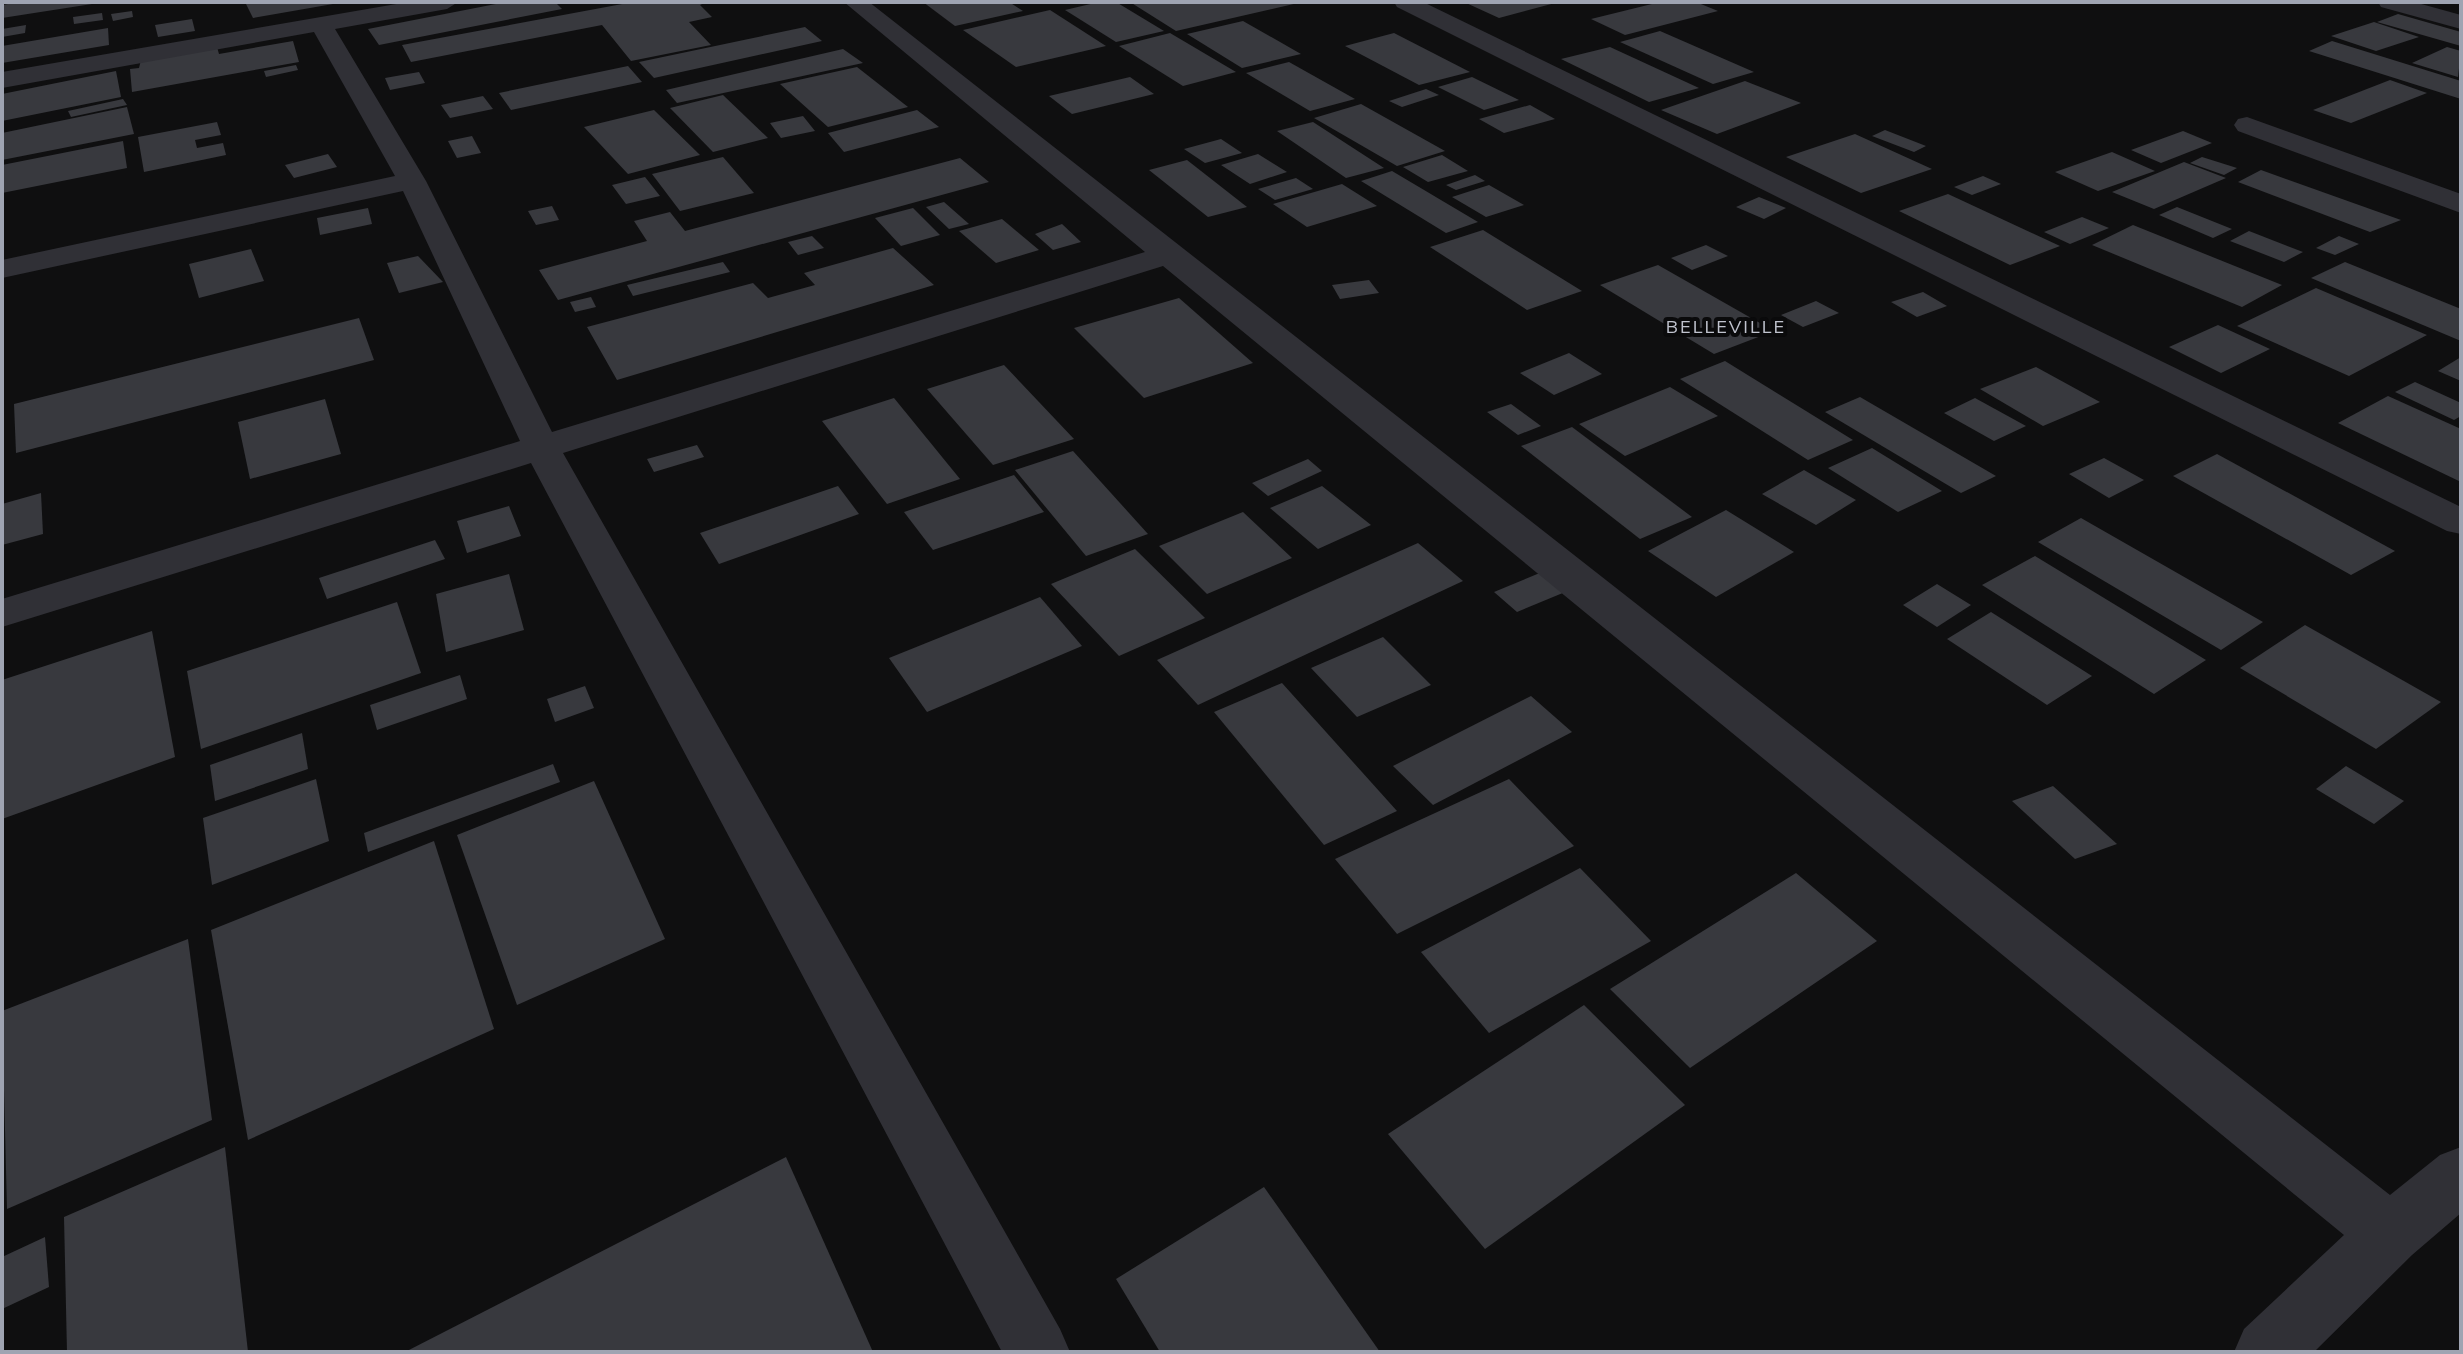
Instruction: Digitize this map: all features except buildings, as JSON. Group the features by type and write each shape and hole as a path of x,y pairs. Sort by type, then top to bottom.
{"street":[{"path":"2,80 447,2"},
{"path":"855,2 1166,255 2390,1234"},
{"path":"1405,2 2461,522"},
{"path":"2389,2 2461,22"},
{"path":"321,25 412,181 541,446 1037,1352"},
{"path":"2247,125 2461,204"},
{"path":"2,269 412,181"},
{"path":"2,613 1166,255"},
{"path":"2267,1352 2390,1234 2461,1175"}],"district":[{"name":"BELLEVILLE","path":"1726,327"}]}
